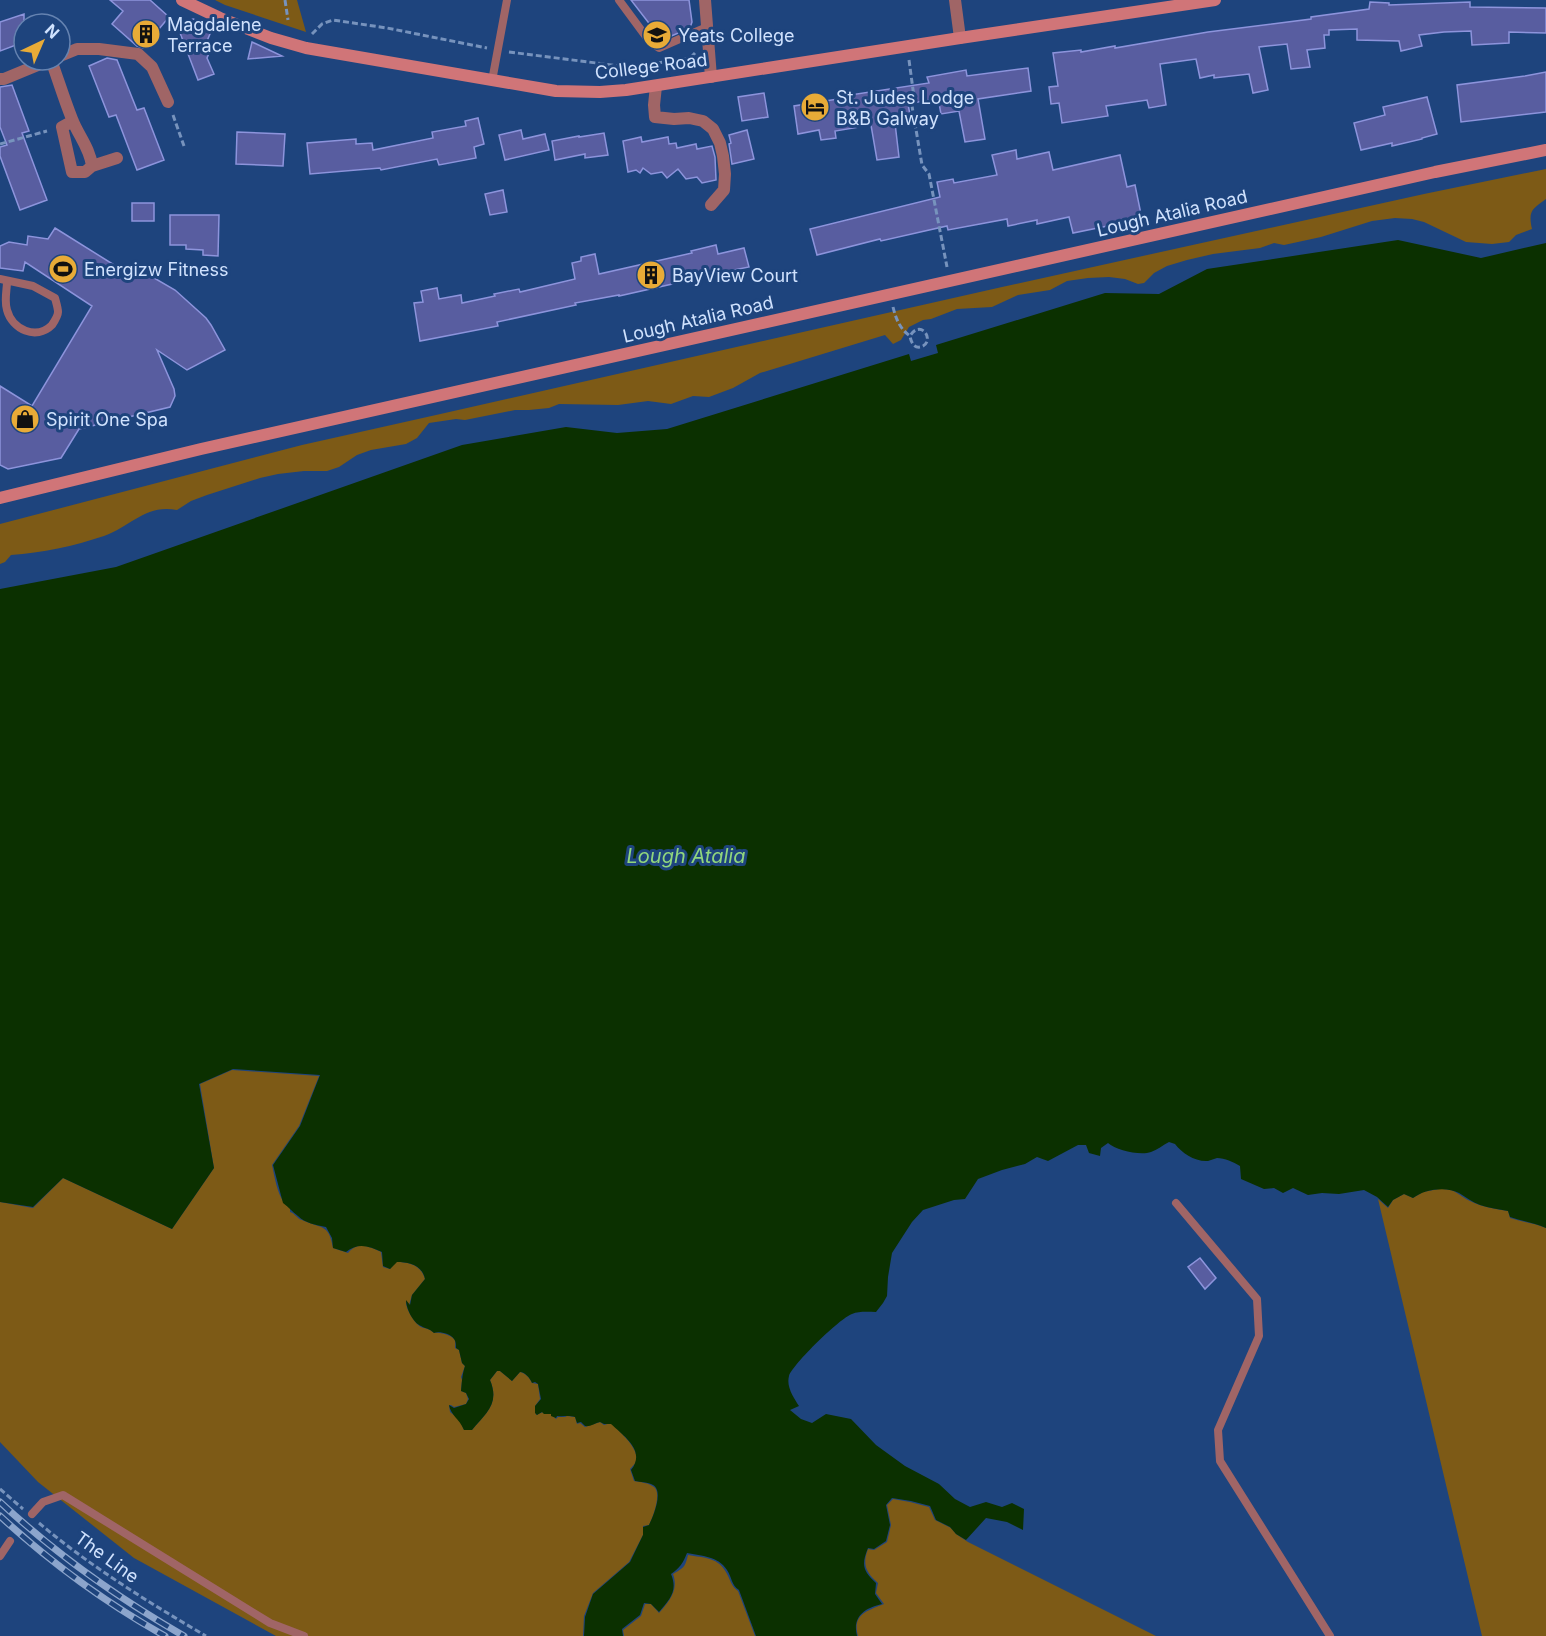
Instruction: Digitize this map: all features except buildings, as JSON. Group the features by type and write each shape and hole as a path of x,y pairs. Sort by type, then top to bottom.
{"street":[{"name":"College Road","path":"182,0 230,22 306,48 492,81 556,91 579,92 617,91 656,86 1215,0"},
{"path":"705,0 711,77"},
{"path":"955,0 960,38"},
{"path":"72,51 99,49 138,54 152,68 168,102"},
{"path":"0,79 21,72"},
{"path":"53,72 67,124 72,172 85,171 92,166 117,158"},
{"path":"656,86 655,117 689,118 703,121 713,129 720,143 725,174 724,190 711,204"},
{"path":"67,124 86,145 92,166"},
{"name":"Lough Atalia Road","path":"0,498 213,446 1435,172 1546,150"}],"lane":[{"path":"492,81 507,0"},
{"path":"619,0 650,42 659,48 707,27"},
{"path":"4,280 33,286 55,298 58,312 54,322 44,332 32,333 22,329 13,320 7,310 4,280"},
{"path":"1176,1203 1257,1299 1259,1336 1218,1430 1220,1461 1330,1636"},
{"path":"30,1514 43,1502 63,1495 270,1623 304,1636"},
{"path":"0,1556 10,1541"}],"path":[{"path":"285,0 288,20"},
{"path":"318,40 308,38 322,24 333,20 489,48 484,54"},
{"path":"908,46 914,97 912,106 922,165 929,174 950,281"},
{"path":"508,59 509,52 620,66 638,66 690,58 699,50"},
{"path":"632,75 638,66"},
{"path":"168,102 184,146"},
{"path":"0,144 67,124"},
{"path":"894,310 900,327 910,336 914,346 925,345 928,340 924,330 913,331 910,336"},
{"path":"0,1489 30,1514"},
{"name":"The Line","path":"38,1521 85,1560 128,1590 206,1636"}],"shaded area":[{"path":"215,0 297,0 306,32 225,5"},
{"path":"1546,169 1546,199 1532,211 1532,229 1516,235 1509,242 1492,244 1466,242 1424,222 1395,218 1372,221 1321,237 1284,245 1274,243 1260,248 1187,260 1167,266 1154,273 1144,283 1138,284 1125,279 1109,277 1067,281 1050,290 1018,295 992,307 957,309 923,320 909,327 901,340 893,344 885,335 760,373 733,388 709,397 693,396 671,404 648,401 618,405 559,404 549,408 515,410 465,420 429,423 417,438 406,444 371,450 327,471 304,471 260,478 191,501 177,510 156,510 147,513 104,536 34,553 11,555 0,564 0,524 302,445 1002,287"},
{"path":"232,1070 319,1076 299,1126 272,1165 280,1195 290,1208 290,1212 300,1219 323,1228 329,1234 333,1248 348,1253 355,1247 368,1247 381,1252 383,1267 390,1269 396,1262 401,1262 414,1265 421,1270 425,1279 412,1295 409,1305 406,1301 407,1308 421,1327 434,1333 448,1335 455,1340 455,1348 459,1350 465,1366 461,1377 461,1391 466,1393 468,1399 466,1404 454,1407 449,1405 450,1412 460,1420 464,1430 472,1430 490,1408 493,1388 490,1380 497,1371 512,1381 520,1372 524,1373 532,1383 538,1384 540,1399 535,1406 536,1415 543,1412 551,1414 556,1419 567,1416 575,1417 577,1424 580,1423 585,1427 600,1422 604,1425 611,1423 632,1446 636,1456 635,1463 630,1469 634,1481 647,1484 656,1490 653,1517 649,1525 643,1526 643,1535 629,1562 593,1593 584,1616 583,1636 276,1636 134,1558 38,1482 0,1442 0,1202 33,1208 63,1178 172,1229 214,1168 200,1084"},
{"path":"1439,1189 1453,1191 1479,1205 1508,1211 1510,1218 1546,1228 1546,1636 1482,1636 1378,1199 1388,1208 1393,1200 1404,1194 1413,1198 1423,1192"},
{"path":"893,1499 929,1507 935,1520 951,1528 968,1542 1156,1636 858,1636 857,1623 862,1614 884,1604 876,1593 878,1583 868,1572 865,1560 868,1549 874,1550 887,1542 891,1525 887,1505"},
{"path":"688,1555 710,1559 724,1568 732,1585 738,1591 755,1636 624,1636 623,1630 641,1616 645,1604 651,1604 659,1613 666,1605 674,1590 673,1574 683,1567"}],"water":[{"name":"Lough Atalia","path":"1398,240 1481,258 1546,243 1546,1228 1510,1217 1508,1211 1480,1205 1459,1193 1442,1189 1429,1191 1413,1198 1404,1194 1393,1200 1388,1207 1377,1197 1364,1190 1308,1195 1293,1188 1283,1193 1274,1188 1264,1189 1241,1179 1240,1166 1235,1163 1220,1158 1208,1161 1198,1160 1169,1142 1146,1153 1122,1150 1108,1143 1101,1148 1100,1156 1089,1153 1086,1145 1078,1145 1048,1161 1037,1157 1025,1164 978,1179 965,1199 954,1200 923,1210 912,1222 892,1253 887,1296 876,1312 858,1312 846,1317 828,1332 792,1370 788,1380 791,1392 799,1406 790,1410 801,1419 812,1423 826,1414 851,1419 876,1445 905,1466 939,1484 955,1499 970,1507 986,1502 1002,1507 1012,1503 1024,1509 1023,1530 1007,1522 986,1518 966,1540 950,1527 936,1520 930,1506 892,1498 886,1505 890,1525 886,1541 874,1549 868,1548 864,1559 864,1567 876,1583 875,1594 882,1604 861,1614 856,1623 857,1636 756,1636 739,1590 734,1586 723,1565 709,1557 687,1553 681,1565 671,1574 673,1590 659,1612 651,1604 644,1603 640,1615 622,1629 623,1636 584,1636 585,1617 593,1594 630,1562 643,1535 643,1527 649,1525 655,1510 658,1498 656,1488 649,1483 635,1481 631,1470 635,1463 635,1451 627,1439 611,1424 600,1422 585,1426 581,1422 577,1423 573,1416 557,1416 556,1418 542,1412 537,1415 535,1406 541,1399 538,1384 532,1383 522,1372 512,1381 497,1371 490,1380 493,1396 490,1408 472,1430 464,1430 451,1412 449,1405 454,1408 466,1404 469,1399 466,1393 461,1391 465,1366 456,1348 455,1340 448,1334 434,1333 418,1324 407,1307 406,1300 410,1305 412,1295 425,1279 421,1270 414,1265 402,1262 397,1262 390,1269 383,1266 382,1252 368,1247 359,1246 346,1252 333,1248 332,1238 326,1227 304,1220 283,1203 273,1165 300,1126 320,1075 233,1069 199,1084 214,1168 172,1229 63,1178 33,1207 0,1202 0,589 116,567 462,445 566,427 617,433 667,429 909,354 911,361 938,353 936,345 1105,293 1159,294 1207,269"}],"railway":[{"path":"0,1502 43,1540 88,1574 184,1636"},
{"path":"0,1516 79,1581 121,1610 165,1636"}],"place":[{"name":"Magdalene Terrace","path":"146,34"},
{"name":"Yeats College","path":"657,35"},
{"name":"St. Judes Lodge B&B Galway","path":"815,107"},
{"name":"Energizw Fitness","path":"63,269"},
{"name":"BayView Court","path":"651,275"},
{"name":"Spirit One Spa","path":"25,419"}]}
